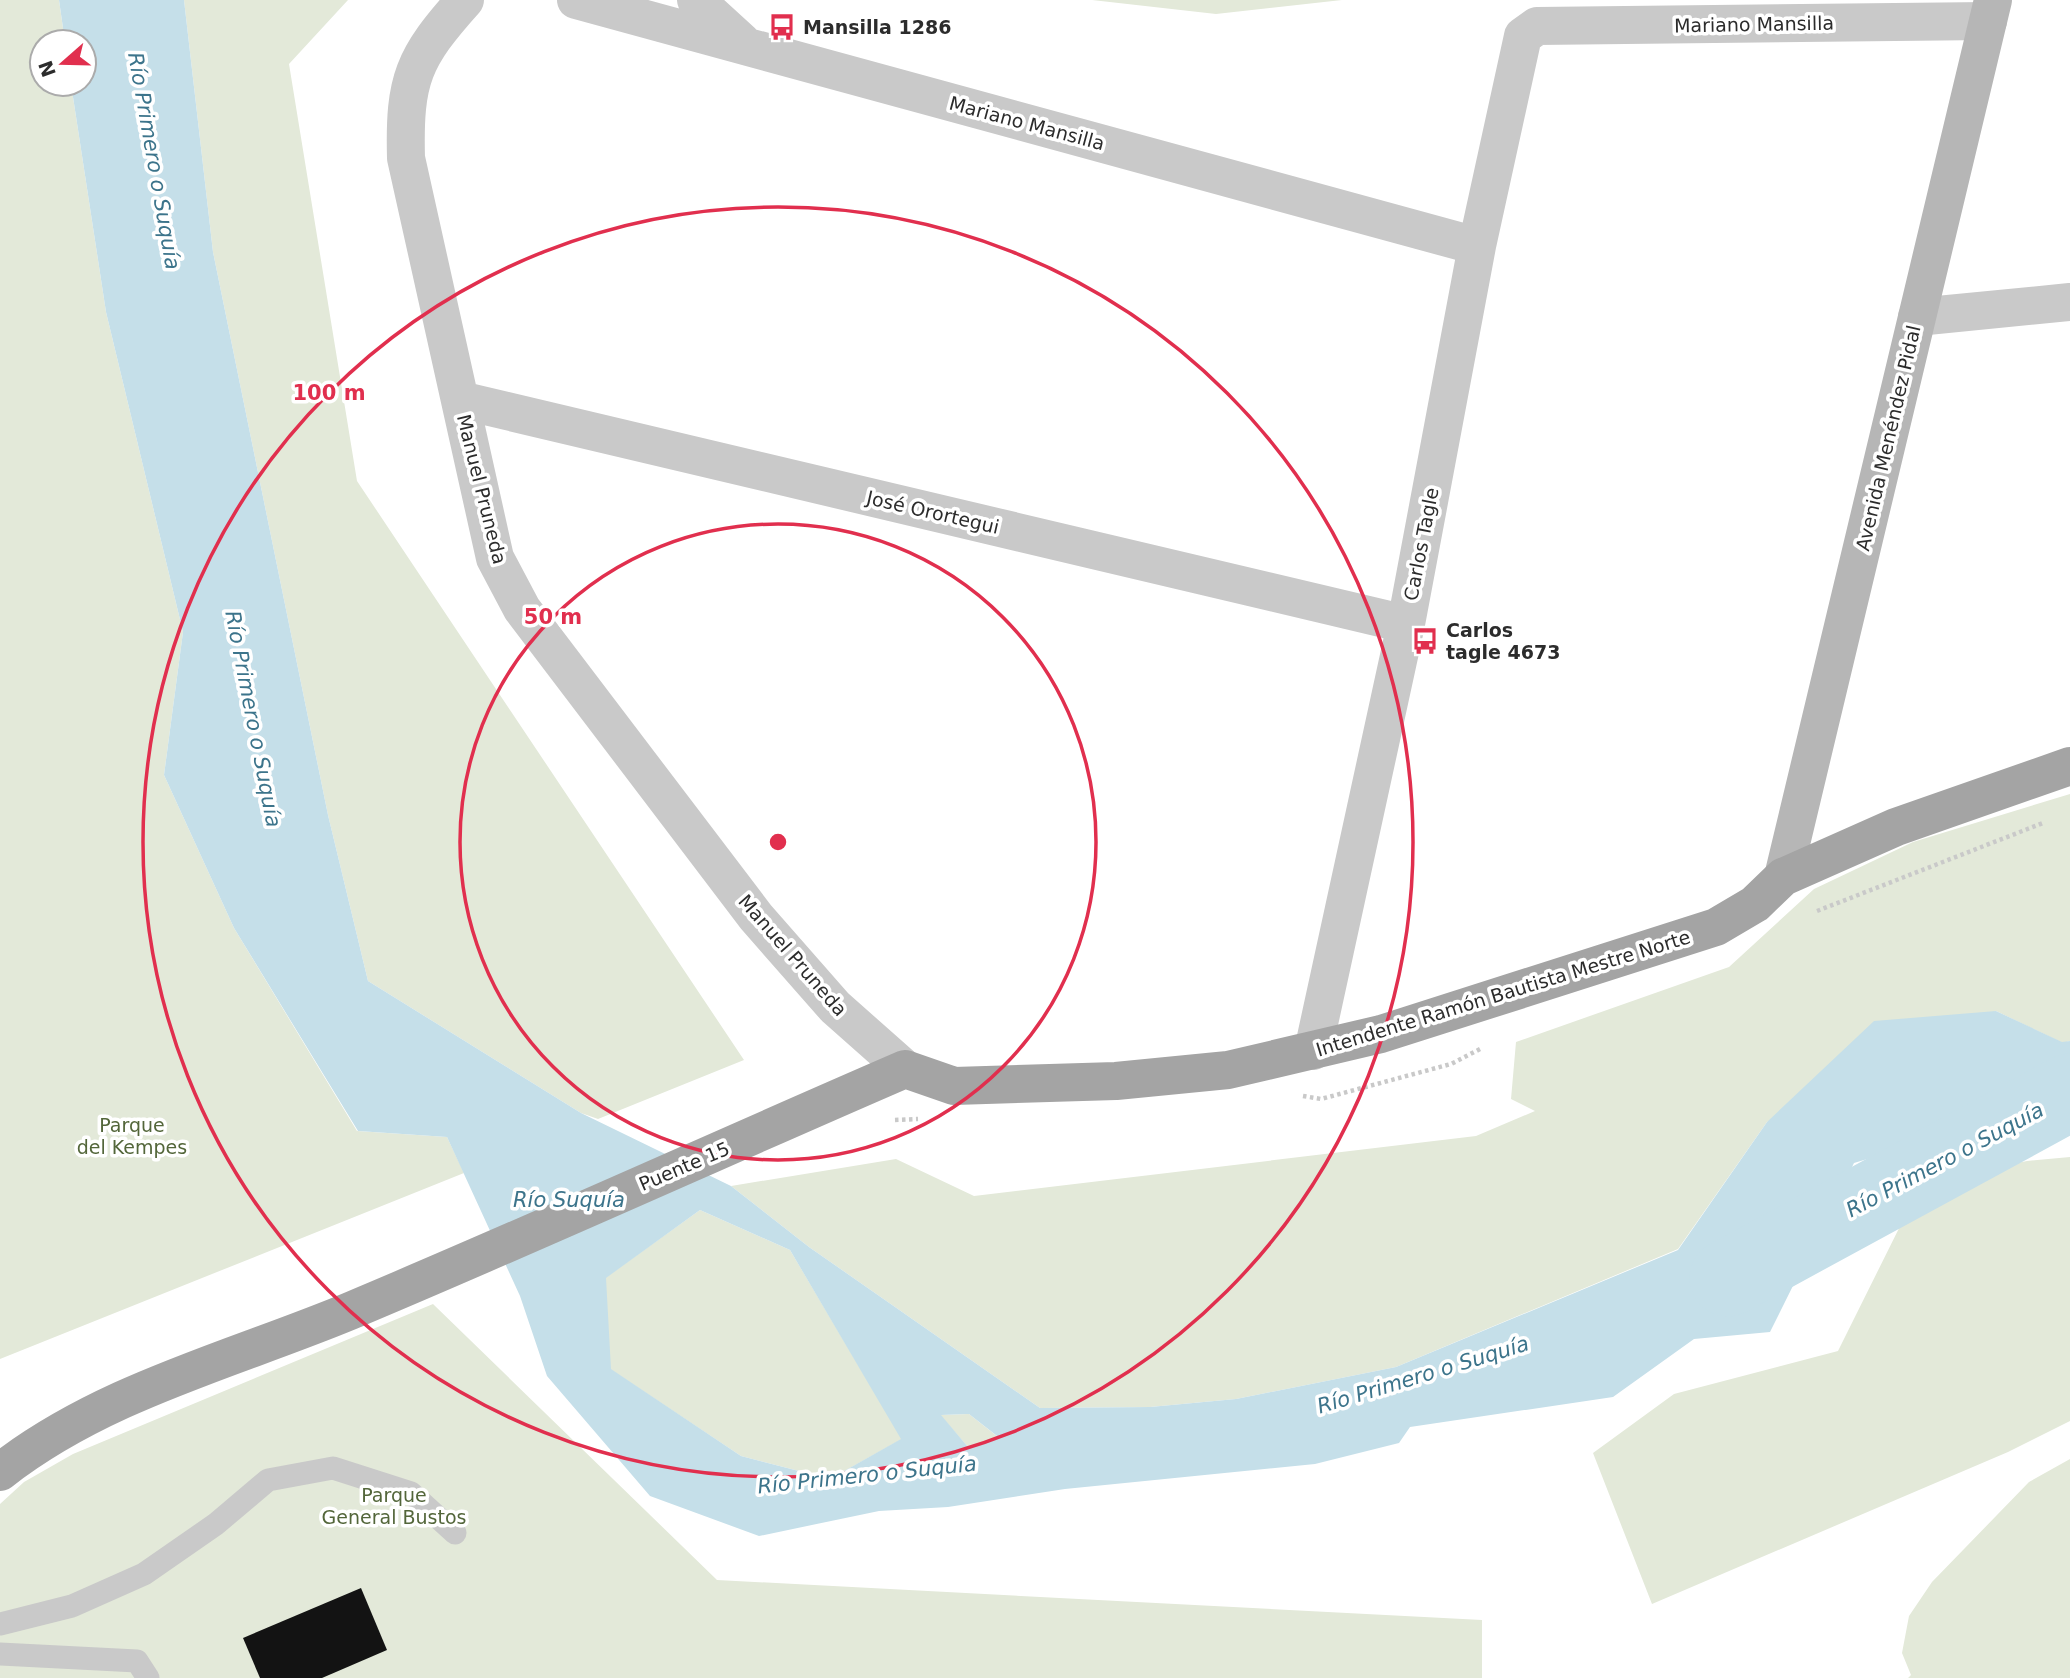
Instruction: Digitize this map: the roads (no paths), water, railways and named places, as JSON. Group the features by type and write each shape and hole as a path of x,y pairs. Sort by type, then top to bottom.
{"main road":[{"name":"Avenida Menéndez Pidal","path":"1783,877 1991,10"},
{"name":"Intendente Ramón Bautista Mestre Norte","path":"905,1069 954,1086 1116,1080 1228,1070 1381,1034 1716,928 1755,904 1783,877 1896,827 2070,766"},
{"name":"Puente 15","path":"0,1472 32,1447 134,1394 349,1311 905,1069"}],"street":[{"name":"Manuel Pruneda","path":"465,0 430,38 411,77 405,118 406,158 495,558 522,609 756,917 835,1007 905,1069"},
{"name":"Mariano Mansilla","path":"576,0 1477,246"},
{"path":"696,0 746,45"},
{"name":"Mariano Mansilla","path":"1523,36 1537,26 1991,10"},
{"name":"Carlos Tagle","path":"1313,1051 1406,624 1477,246 1523,36"},
{"path":"1917,317 2070,302"},
{"name":"José Orortegui","path":"460,400 1406,624"}],"lane":[{"path":"0,1624 72,1605 144,1574 216,1524 268,1480 333,1468 411,1493 455,1533"},
{"path":"0,1654 137,1661 148,1678"}],"water":[{"name":"Río Suquía","path":"59,0 184,0 213,252 328,815 368,981 581,1113 731,1186 809,1247 1040,1408 1150,1407 1236,1399 1396,1367 1678,1250 1767,1122 1874,1021 1996,1011 2062,1042 2070,1041 2070,1103 2047,1105 1854,1163 1770,1332 1694,1339 1613,1397 1410,1427 1399,1443 1315,1464 1065,1489 948,1507 879,1511 759,1536 650,1496 547,1376 520,1296 447,1137 358,1131 234,928 164,775 183,632 106,312 73,98 98,98 98,28 63,28","holes":["700,1210 790,1250 901,1439 830,1479 741,1456 611,1369 606,1278","969,1414 997,1436 968,1447 941,1415"]}],"waterway":[{"name":"Río Primero o Suquía","path":"1728,1278 2070,1092"}],"place":[{"name":"Mansilla 1286","path":"782,27"},
{"name":"Carlos tagle 4673","path":"1425,641"}],"park label":[{"name":"Parque del Kempes","path":"132,1136"},
{"name":"Parque General Bustos","path":"394,1506"}]}
